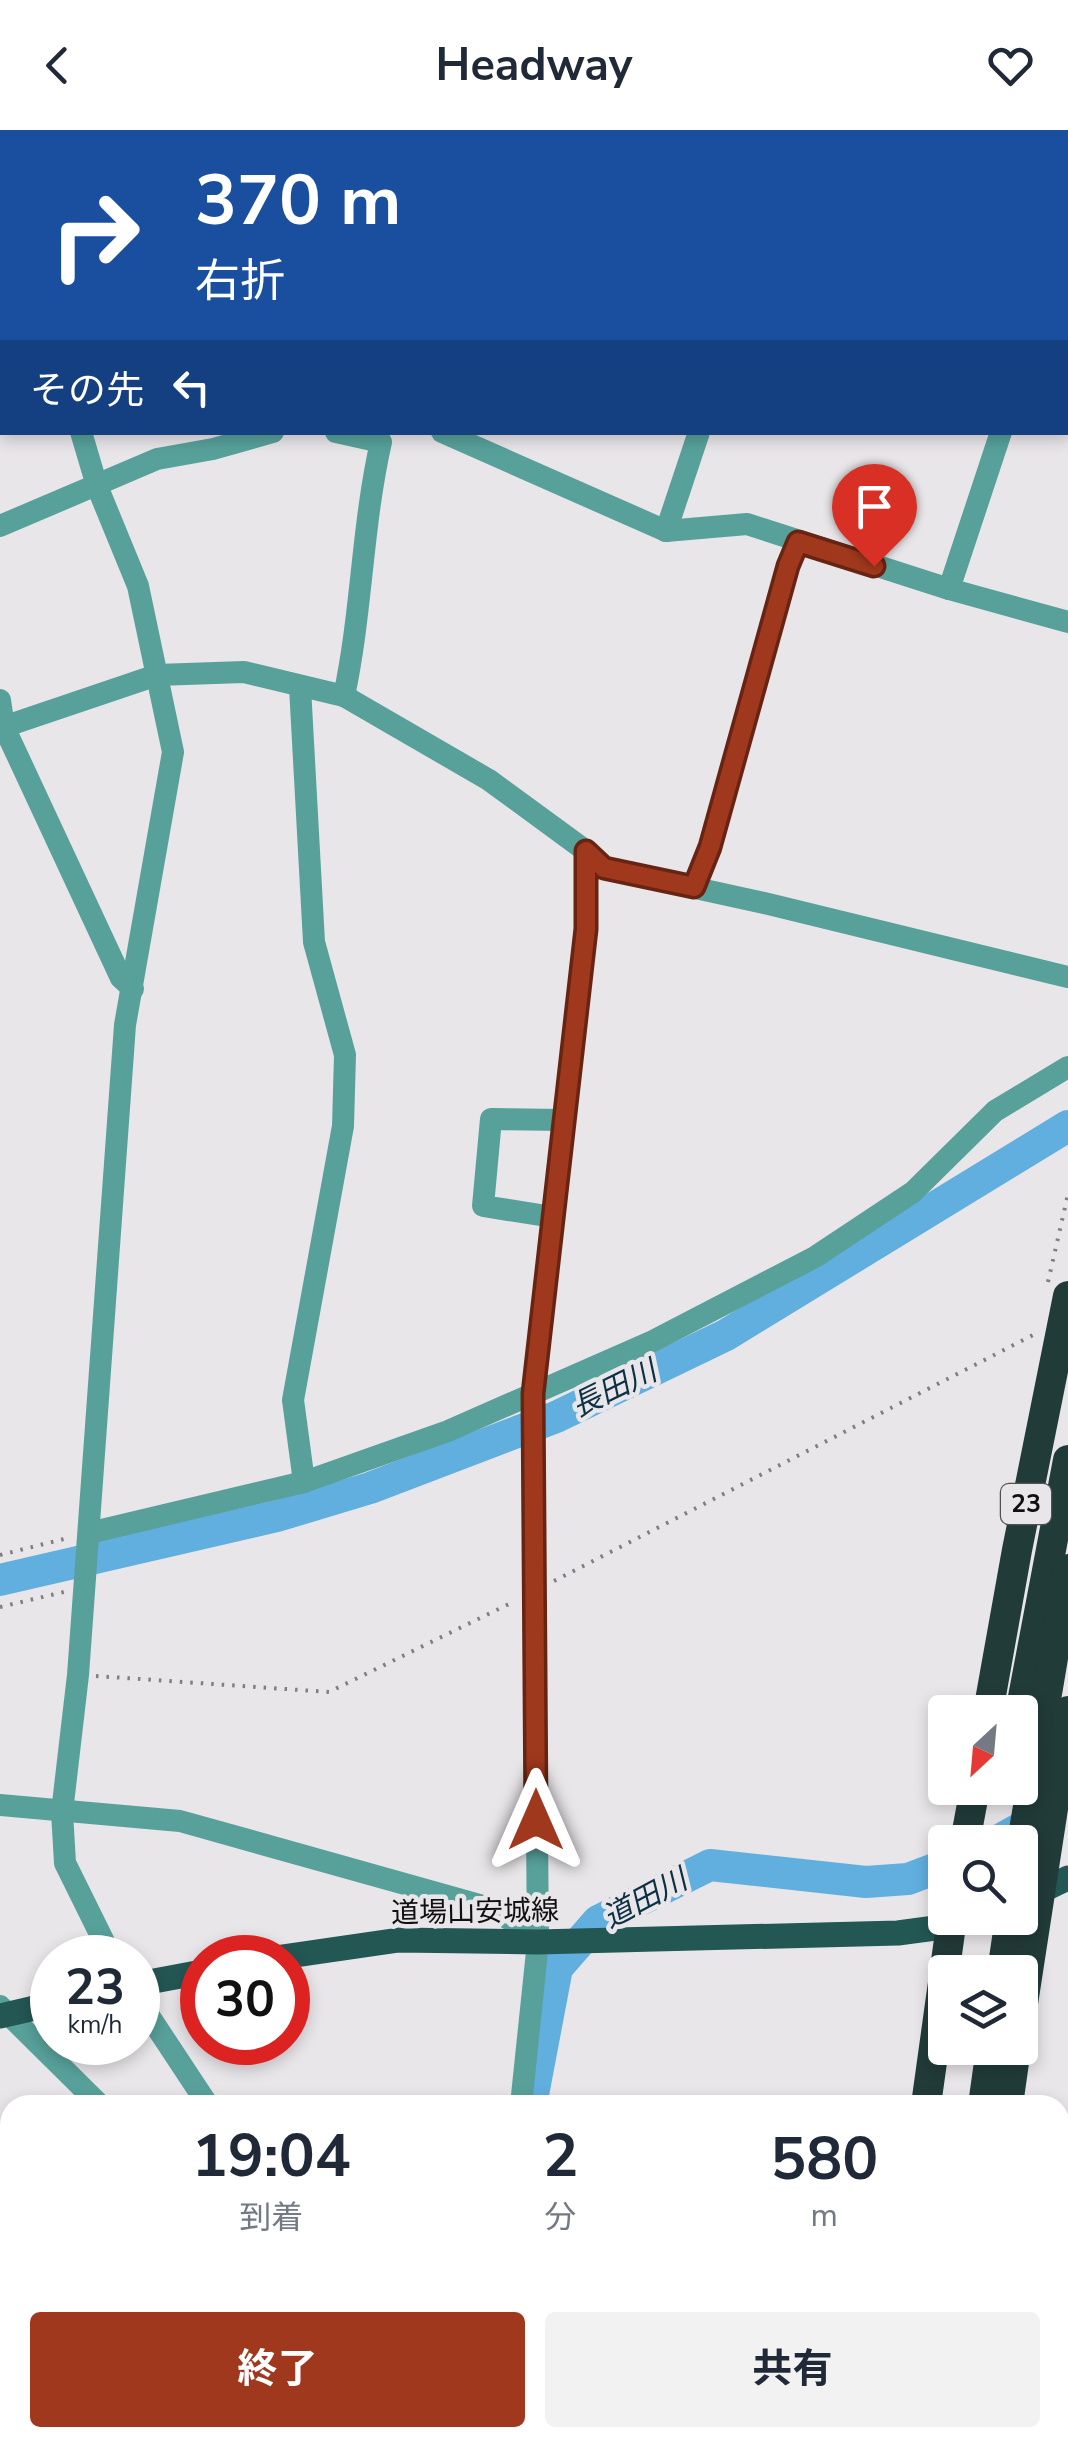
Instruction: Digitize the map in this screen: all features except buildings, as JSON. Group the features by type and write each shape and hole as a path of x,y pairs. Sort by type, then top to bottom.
{"highway":[{"name":"23","path":"991,1695 1058,1288"},
{"name":"23","path":"1023,1695 1068,1460"},
{"path":"1025,1825 1068,1569"},
{"path":"1038,1859 1068,1711"},
{"path":"928,2095 956,1935"},
{"path":"967,2095 972,2065"},
{"path":"984,2095 989,2065"},
{"path":"1009,2095 1014,2065"}],"main road":[{"path":"1038,1894 1068,1878"},
{"name":"道場山安城線","path":"310,1953 399,1940 898,1932 928,1926"},
{"path":"2,2012 30,2008"}],"street":[{"path":"81,435 97,486 138,586 173,752 125,1025 85,1588 62,1812 65,1863 101,1935"},
{"path":"0,526 158,459 261,435"},
{"path":"344,696 356,639 381,442 350,435"},
{"path":"449,435 666,532 746,524 950,590 1068,622"},
{"path":"666,532 698,435"},
{"path":"950,590 1000,435"},
{"path":"694,887 710,847 798,542"},
{"path":"2,727 157,675 244,672 344,696 490,780 604,868 1068,977"},
{"path":"300,686 314,942 345,1055 343,1126 292,1400 304,1482"},
{"path":"0,700 2,727 121,978 133,988"},
{"path":"523,2095 537,1938 533,1394 586,929 586,851"},
{"path":"89,1533 304,1482 448,1432 653,1341 814,1257 914,1192 995,1111 1068,1068"},
{"path":"553,1217 483,1206 491,1119 564,1120"},
{"path":"0,1805 180,1821 487,1908 537,1938"},
{"path":"2,2012 89,2095"},
{"path":"160,2032 201,2095"}],"path":[{"path":"1058,1288 1068,1194"},
{"path":"78,1674 329,1692 1038,1334"},
{"path":"0,1555 89,1533"},
{"path":"0,1607 85,1588"}],"waterway":[{"name":"長田川","path":"0,1580 277,1516 370,1488 556,1417 726,1335 1068,1126"},
{"name":"道田川","path":"1026,1825 1044,1815"},
{"name":"道田川","path":"533,2095 557,1968 598,1921 710,1865 866,1882 908,1879 928,1871"}],"route":[{"path":"536,1820 533,1394 586,929 586,851 604,868 694,887 710,847 798,542 874,566"}]}
